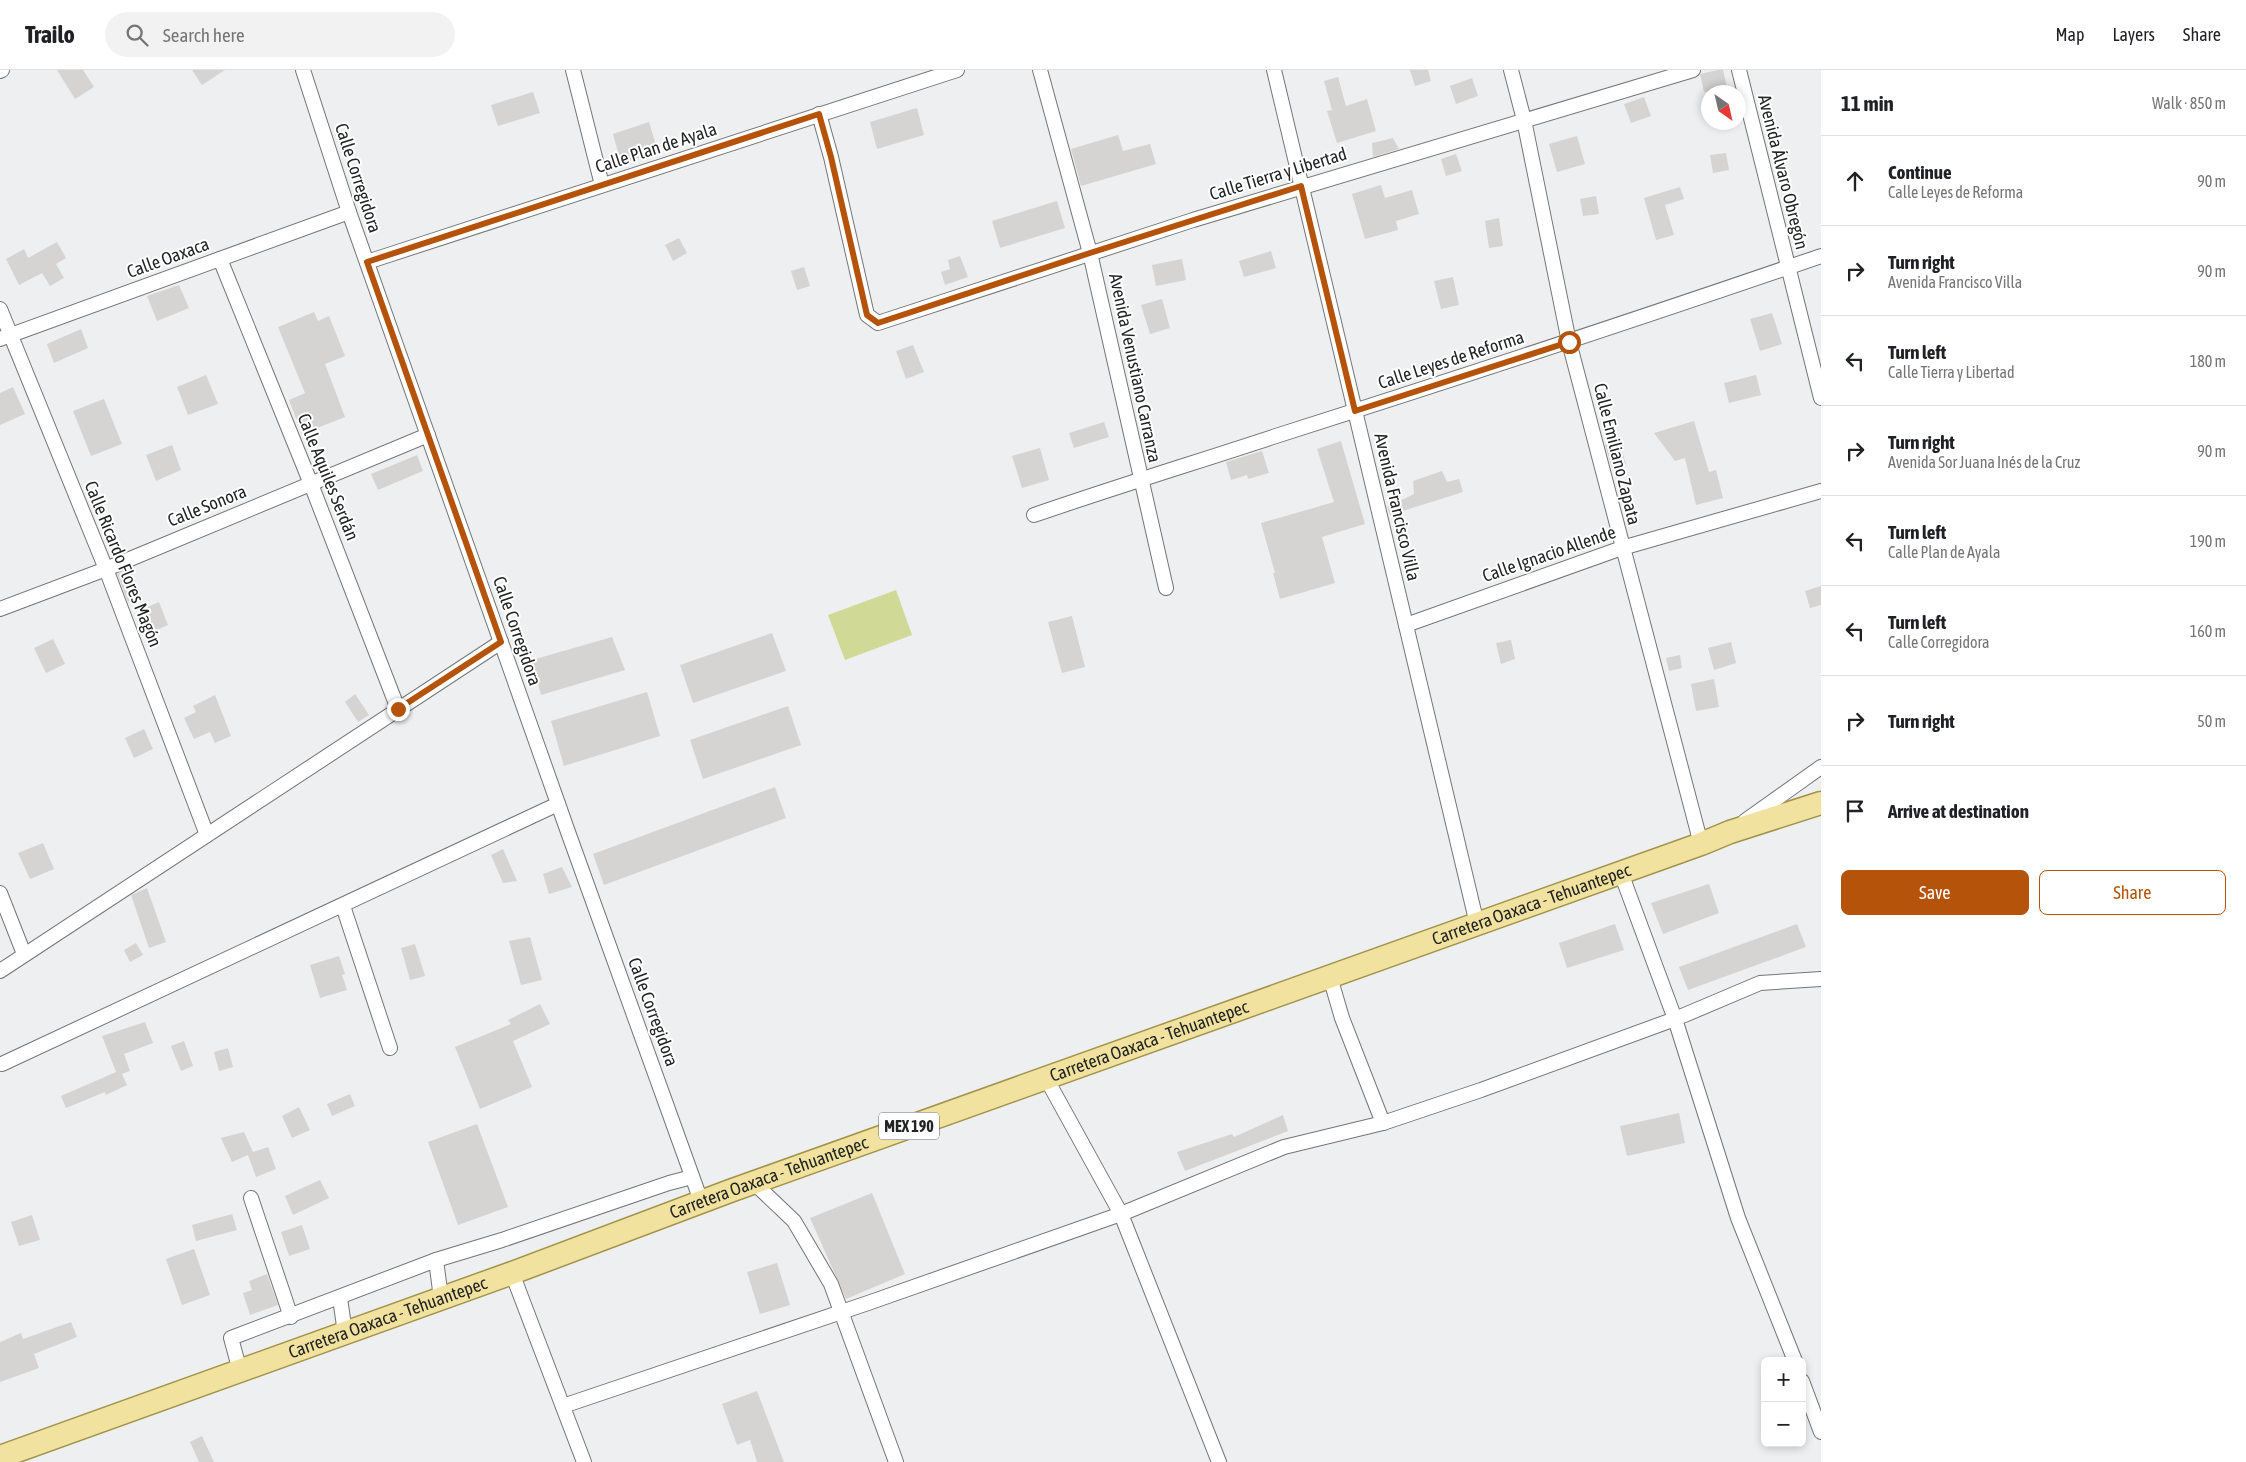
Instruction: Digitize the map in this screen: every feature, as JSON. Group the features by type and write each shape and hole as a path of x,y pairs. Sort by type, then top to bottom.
{"main road":[{"name":"Carretera Oaxaca - Tehuantepec","path":"0,1458 512,1273 754,1182 1621,873 1730,832 1821,803"}],"street":[{"name":"Calle Corregidora","path":"303,70 348,212 701,1202"},
{"path":"573,70 602,185"},
{"name":"Calle Plan de Ayala","path":"367,262 957,70"},
{"name":"Avenida Venustiano Carranza","path":"1040,70 1090,253 1166,588"},
{"name":"Avenida Francisco Villa","path":"1274,70 1477,924"},
{"name":"Calle Emiliano Zapata","path":"1511,70 1524,120 1569,342 1701,844"},
{"name":"Calle Tierra y Libertad","path":"819,114 831,157 867,315 878,323 1301,186 1693,70"},
{"name":"Avenida Álvaro Obregón","path":"1739,70 1821,398"},
{"name":"Calle Oaxaca","path":"5,337 348,212"},
{"name":"Calle Leyes de Reforma","path":"1034,515 1140,478 1569,342 1821,256"},
{"name":"Calle Aquiles Serdán","path":"220,259 311,484 398,709"},
{"name":"Calle Ricardo Flores Magón","path":"0,309 5,337 106,569 208,834"},
{"name":"Calle Sonora","path":"0,609 106,569 428,435"},
{"name":"Calle Ignacio Allende","path":"1406,625 1622,548 1821,491"},
{"path":"0,971 501,642"},
{"path":"1730,832 1821,767"},
{"path":"2,1064 558,804"},
{"path":"1621,873 1675,1019 1738,1218 1793,1357"},
{"path":"0,893 24,954"},
{"path":"343,906 390,1048"},
{"path":"1330,976 1342,1018 1383,1123"},
{"path":"563,1406 1120,1214 1284,1147 1383,1123 1675,1019 1760,982 1821,979"},
{"path":"1046,1078 1120,1214 1220,1462"},
{"path":"240,1371 231,1338 291,1317 436,1260 502,1240 669,1182 692,1177"},
{"path":"754,1182 794,1221 831,1284 896,1462"},
{"path":"250,1198 291,1317"},
{"path":"436,1260 441,1298"},
{"path":"512,1273 584,1462"},
{"path":"340,1298 345,1333"},
{"path":"1806,1392 1821,1432"}],"green space":[{"path":"896,590 912,635 845,660 828,615"}],"building":[{"path":"57,70 83,70 94,87 75,99"},
{"path":"192,70 225,70 202,85"},
{"path":"1410,70 1428,70 1431,81 1415,86"},
{"path":"1723,70 1726,85 1702,85 1700,74"},
{"path":"1338,77 1346,106 1367,99 1376,131 1337,143 1327,111 1332,110 1324,81"},
{"path":"1472,78 1478,96 1456,104 1450,86"},
{"path":"533,92 540,113 498,126 491,105"},
{"path":"1644,97 1651,116 1631,123 1624,104"},
{"path":"917,108 924,135 877,149 870,122"},
{"path":"649,122 658,152 621,163 613,134"},
{"path":"1118,135 1123,151 1150,144 1156,164 1081,186 1071,149"},
{"path":"1577,136 1585,164 1557,172 1549,144"},
{"path":"1393,138 1399,149 1373,157 1372,143"},
{"path":"1726,153 1729,170 1713,173 1710,155"},
{"path":"1456,154 1462,171 1446,176 1441,159"},
{"path":"1381,185 1385,198 1412,190 1419,214 1396,221 1398,230 1365,239 1352,194"},
{"path":"1680,187 1684,199 1665,205 1674,235 1656,240 1644,198"},
{"path":"1596,196 1599,214 1583,216 1580,199"},
{"path":"1057,201 1065,228 1000,248 992,221"},
{"path":"1499,218 1503,246 1489,248 1485,221"},
{"path":"679,238 687,253 673,261 665,245"},
{"path":"57,242 66,258 56,264 64,278 50,286 42,273 19,285 6,259 24,249 28,258"},
{"path":"1271,251 1276,268 1244,277 1239,261"},
{"path":"960,256 968,277 945,285 941,272 950,269 948,260"},
{"path":"1182,259 1186,280 1156,286 1152,265"},
{"path":"804,267 810,286 797,290 791,271"},
{"path":"1453,277 1459,305 1441,309 1434,281"},
{"path":"179,285 189,308 157,321 147,296"},
{"path":"1162,299 1170,328 1150,334 1141,305"},
{"path":"314,312 318,321 329,316 345,356 325,364 345,417 302,434 289,400 305,393 278,327"},
{"path":"1772,313 1782,344 1760,351 1750,319"},
{"path":"81,329 88,348 54,363 47,344"},
{"path":"913,345 924,372 906,379 896,351"},
{"path":"206,375 218,404 188,415 177,387"},
{"path":"1756,375 1761,395 1729,403 1724,383"},
{"path":"13,387 25,414 0,425 0,393"},
{"path":"104,399 122,444 91,456 73,411"},
{"path":"1694,421 1709,472 1716,470 1723,498 1696,505 1685,458 1675,461 1654,433"},
{"path":"1104,422 1109,437 1074,448 1069,433"},
{"path":"1341,441 1365,524 1322,537 1335,583 1280,599 1261,523 1334,502 1317,449"},
{"path":"1619,441 1626,464 1612,468 1605,445"},
{"path":"172,445 181,470 156,481 146,455"},
{"path":"1040,448 1049,480 1022,488 1012,456"},
{"path":"1262,451 1269,473 1248,479 1247,475 1231,480 1226,462"},
{"path":"417,455 423,471 378,490 371,474"},
{"path":"1442,471 1447,482 1459,479 1463,492 1390,515 1387,507 1414,494 1413,481"},
{"path":"130,568 141,595 128,602 117,574"},
{"path":"1821,586 1821,605 1810,608 1805,591"},
{"path":"159,602 168,625 154,631 145,608"},
{"path":"1072,616 1085,667 1062,673 1048,622"},
{"path":"772,633 786,671 693,703 680,665"},
{"path":"612,637 625,670 541,695 532,660"},
{"path":"53,639 65,664 46,673 34,648"},
{"path":"1511,640 1515,659 1501,664 1496,643"},
{"path":"1731,642 1736,663 1714,670 1708,648"},
{"path":"1680,655 1682,668 1669,671 1666,658"},
{"path":"1714,679 1719,707 1696,711 1691,684"},
{"path":"647,692 660,736 564,766 551,721"},
{"path":"355,694 369,715 358,722 345,702"},
{"path":"215,695 231,736 215,743 210,732 194,739 184,718 196,712 193,706"},
{"path":"788,706 801,745 703,779 690,740"},
{"path":"144,729 153,749 134,758 125,738"},
{"path":"775,787 786,818 604,885 593,854"},
{"path":"43,843 54,869 30,879 18,853"},
{"path":"503,849 517,881 503,883 491,855"},
{"path":"562,867 572,887 549,894 543,874"},
{"path":"1709,884 1719,913 1663,934 1651,903"},
{"path":"147,888 166,942 149,948 131,895"},
{"path":"1615,924 1624,950 1567,968 1559,943"},
{"path":"1797,924 1806,947 1688,990 1679,967"},
{"path":"530,937 542,980 521,985 509,941"},
{"path":"136,943 143,955 130,962 124,950"},
{"path":"415,944 425,976 410,980 401,948"},
{"path":"339,956 345,974 342,975 347,990 320,998 310,965"},
{"path":"540,1004 550,1024 513,1041 532,1087 480,1109 455,1047 511,1024 508,1020"},
{"path":"145,1022 153,1043 124,1054 130,1071 122,1074 127,1085 106,1095 105,1092 66,1108 61,1096 116,1072 102,1036"},
{"path":"184,1041 193,1066 181,1071 171,1046"},
{"path":"228,1048 233,1067 219,1071 214,1052"},
{"path":"350,1094 355,1106 332,1116 327,1104"},
{"path":"299,1107 310,1130 292,1138 282,1116"},
{"path":"1679,1113 1685,1143 1627,1156 1620,1126"},
{"path":"1283,1115 1288,1131 1185,1171 1177,1152 1232,1134 1234,1137"},
{"path":"477,1124 508,1207 458,1225 428,1142"},
{"path":"244,1132 253,1152 268,1147 276,1169 256,1177 248,1155 232,1162 221,1138"},
{"path":"320,1180 329,1198 293,1215 285,1196"},
{"path":"872,1193 905,1274 846,1299 810,1218"},
{"path":"232,1214 237,1230 196,1241 192,1225"},
{"path":"32,1215 40,1240 19,1246 11,1222"},
{"path":"302,1225 310,1249 289,1256 281,1232"},
{"path":"194,1249 210,1295 182,1305 166,1259"},
{"path":"777,1263 790,1305 760,1314 747,1272"},
{"path":"267,1274 278,1305 250,1315 243,1293 252,1290 249,1281"},
{"path":"71,1322 77,1337 34,1354 39,1368 0,1382 0,1342 21,1333 23,1339"},
{"path":"757,1391 784,1462 757,1462 750,1440 737,1445 722,1404"},
{"path":"202,1436 214,1462 199,1462 190,1442"}],"route":[{"path":"398,709 501,642 367,262 819,114 831,157 867,315 878,323 1301,186 1355,411 1569,342"}]}
